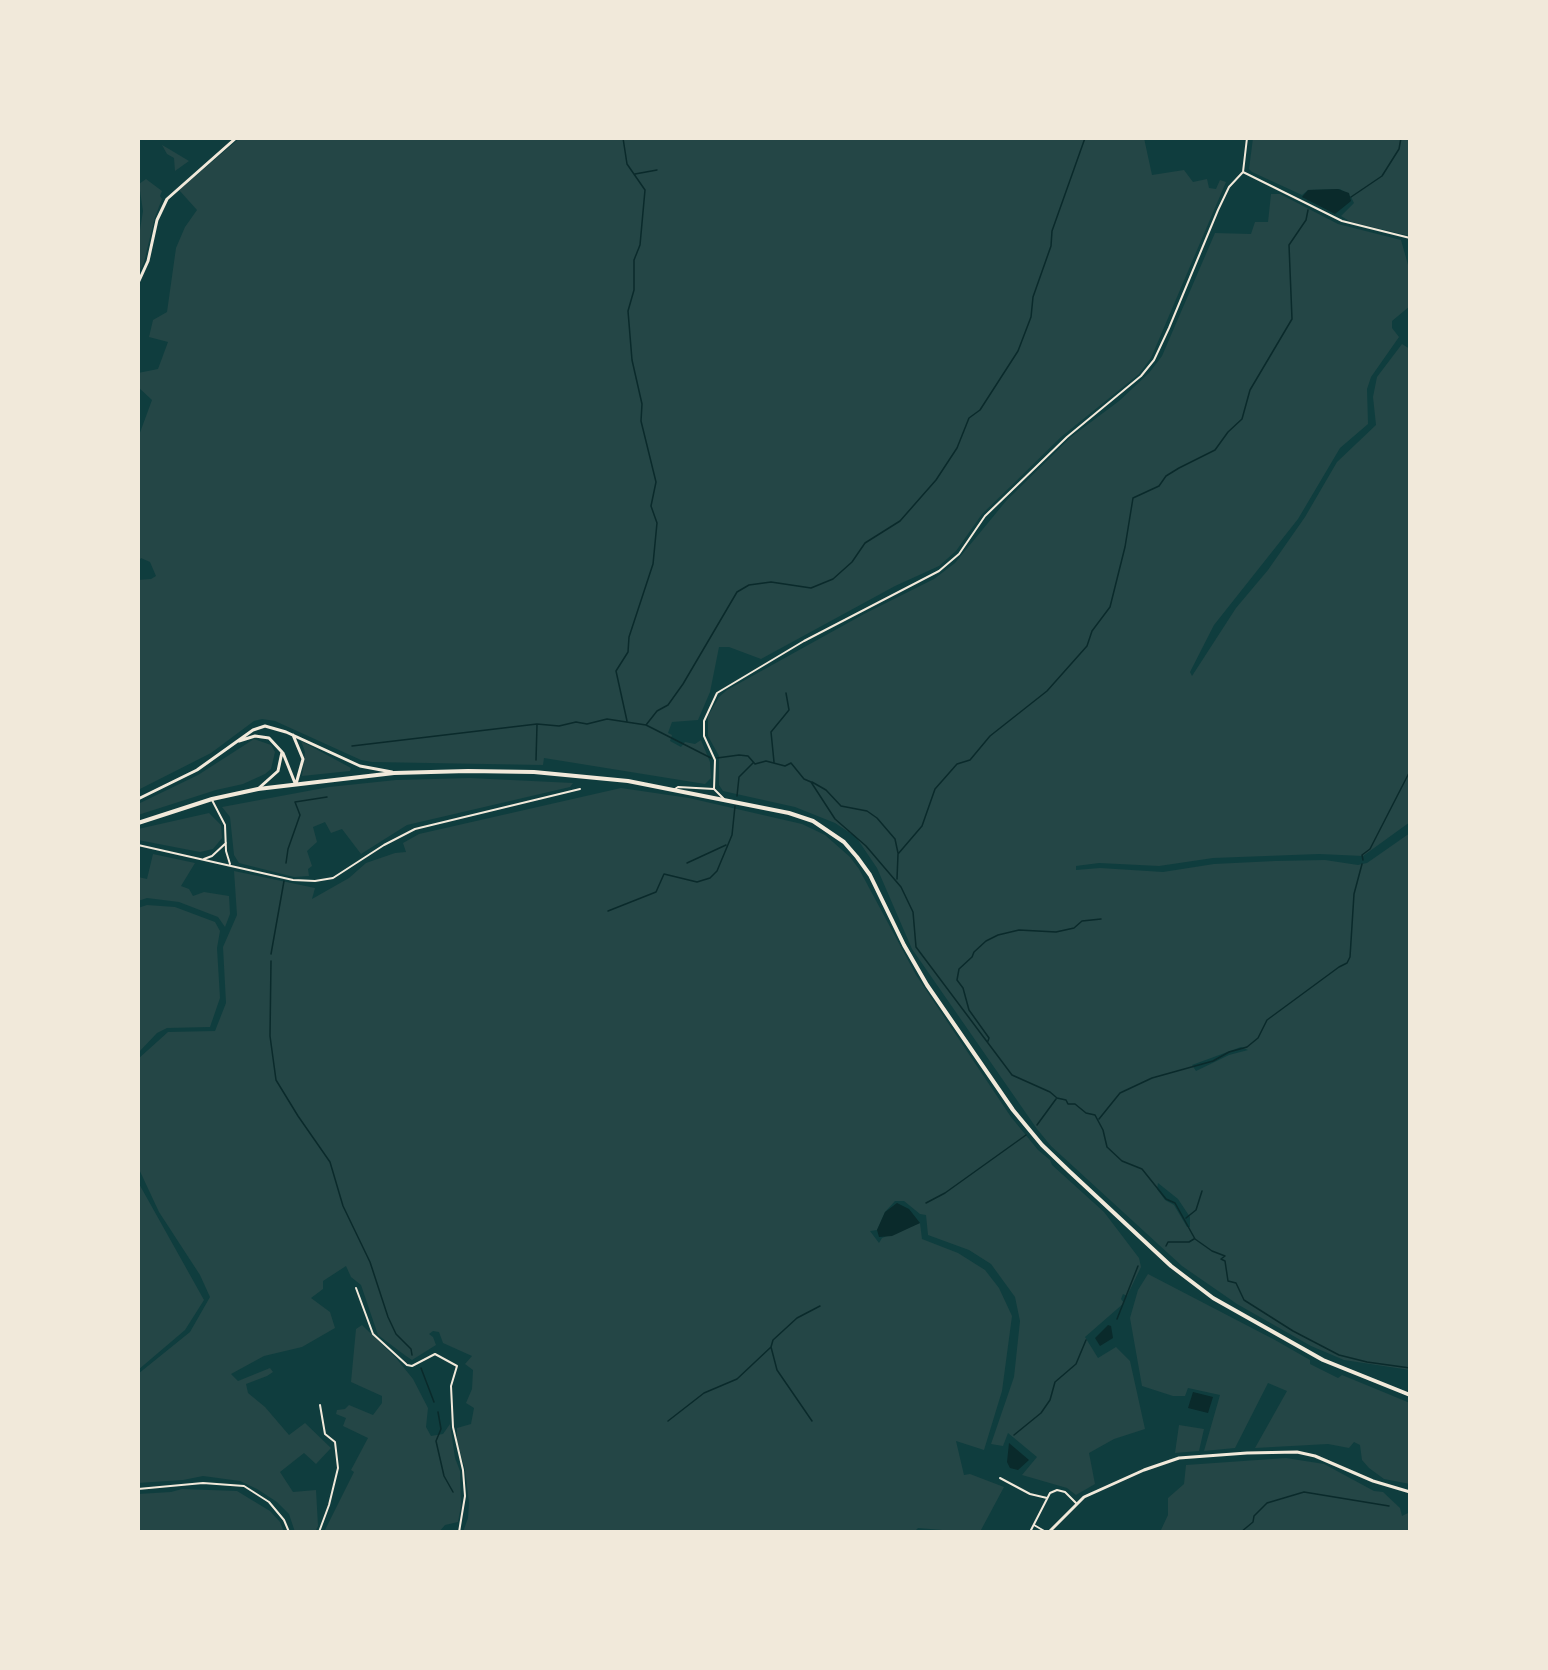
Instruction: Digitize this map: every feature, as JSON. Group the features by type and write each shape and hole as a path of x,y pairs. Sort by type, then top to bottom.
{"main road":[{"path":"138,823 212,799 296,784 394,773 534,772 628,781 675,789 789,813 813,821 844,842 870,875 921,975 1013,1110 1049,1152 1171,1266 1213,1298 1323,1360 1410,1395"}],"street":[{"path":"138,284 148,261 157,220 166,199 236,138"},
{"path":"714,789 715,760 704,736 704,721 717,693 804,641 939,571 959,554 985,516 1066,436 1141,376 1154,360 1169,328 1229,187 1243,172 1247,138"},
{"path":"1243,172 1342,221 1410,238"},
{"path":"138,799 196,770 252,730 265,726 293,735 360,766 394,773"},
{"path":"293,735 303,759 296,784"},
{"path":"235,743 262,736 275,742 296,784"},
{"path":"258,789 278,771 282,752"},
{"path":"675,789 678,787 714,789 724,799"},
{"path":"138,845 293,880 315,881 333,878 384,845 415,830 580,789"},
{"path":"212,799 225,825 230,864"},
{"path":"204,859 212,856 226,843"},
{"path":"356,1288 373,1334 407,1365 412,1366 435,1354 458,1366 451,1386 453,1427 463,1470 465,1497 459,1532"},
{"path":"319,1532 338,1468 335,1442 325,1434 320,1405"},
{"path":"1034,1525 1048,1532 1076,1503 1107,1486 1161,1463 1179,1458 1247,1452 1298,1452 1316,1456 1373,1481 1410,1491"},
{"path":"1000,1478 1030,1494 1047,1498"},
{"path":"138,1490 203,1483 243,1486 269,1502 284,1520 289,1532"},
{"path":"1030,1532 1047,1498 1057,1490 1065,1492 1076,1503"}],"shaded area":[{"path":"240,138 1144,138 1152,175 1184,170 1193,182 1207,179 1209,188 1216,189 1220,180 1226,182 1151,358 1139,374 1061,437 982,514 956,551 939,566 895,586 761,659 729,647 719,647 710,692 698,720 672,722 668,733 672,735 670,741 681,747 685,742 695,744 701,740 710,762 711,778 705,784 544,758 543,765 372,762 361,760 275,721 262,719 254,721 211,753 138,790 138,580 151,579 156,576 150,562 141,558 138,562 138,438 152,400 138,387 138,373 158,369 168,342 149,337 153,320 167,312 176,248 185,227 197,210 179,190"},
{"path":"1253,138 1410,138 1410,236 1351,222 1341,216 1354,203 1351,197 1340,189 1308,190 1302,195 1252,172 1249,169"},
{"path":"162,145 189,161 175,171 174,158 167,154"},
{"path":"146,179 162,191 160,196 162,199 144,262 138,275 138,242 143,211 139,184"},
{"path":"1338,189 1349,193 1351,201 1335,214 1302,197 1308,190"},
{"path":"1271,194 1280,194 1338,224 1401,240 1410,272 1410,306 1392,321 1392,328 1399,337 1371,377 1367,389 1368,424 1340,448 1298,519 1214,625 1190,672 1192,676 1236,608 1268,570 1305,517 1337,462 1376,425 1373,397 1377,377 1402,344 1410,349 1410,822 1363,856 1319,854 1213,858 1159,866 1099,863 1076,866 1076,870 1100,868 1163,872 1214,864 1325,860 1358,865 1367,863 1410,833 1410,1370 1344,1360 1311,1346 1237,1304 1182,1266 1051,1146 1037,1129 912,949 877,868 856,837 835,823 795,807 723,791 719,785 719,756 708,736 708,716 719,697 727,690 864,614 934,579 955,563 1006,501 1071,437 1119,401 1149,373 1162,356 1215,233 1251,234 1255,222 1268,222","holes":["1241,1047 1248,1050 1229,1055 1196,1071 1192,1065","1158,1183 1178,1199 1190,1217 1190,1227 1187,1227 1174,1205 1165,1200 1157,1189"]},
{"path":"254,739 271,745 275,752 271,769 265,774 243,784 216,790 138,815 138,804 198,775"},
{"path":"301,741 351,768 350,771 302,776 305,752"},
{"path":"470,778 573,783 570,787 407,825 361,854 342,829 331,833 325,822 313,827 317,842 307,851 312,866 308,869 309,876 294,877 239,863 234,855 230,817 222,807 329,787 396,780"},
{"path":"621,788 689,798 802,824 825,835 850,857 859,869 916,975 1011,1117 1052,1165 1104,1212 1139,1258 1141,1267 1127,1296 1123,1294 1121,1299 1124,1303 1085,1337 1098,1358 1116,1347 1130,1361 1145,1429 1114,1439 1089,1453 1095,1484 1076,1495 1067,1488 1022,1475 1037,1457 1008,1433 1003,1446 991,1444 1014,1377 1020,1321 1015,1297 991,1264 969,1250 928,1235 926,1215 920,1214 904,1201 895,1201 885,1212 877,1230 870,1231 879,1243 882,1238 920,1223 922,1239 958,1253 985,1270 999,1288 1012,1316 1002,1391 984,1450 956,1441 964,1475 970,1474 1004,1487 981,1530 966,1532 918,1528 914,1532 463,1532 468,1518 469,1503 465,1469 457,1441 457,1428 471,1424 474,1408 466,1403 472,1389 473,1370 465,1364 472,1356 443,1343 439,1332 433,1331 429,1334 436,1345 412,1360 406,1356 378,1335 361,1285 351,1277 346,1266 323,1281 323,1289 311,1298 330,1312 335,1328 302,1347 264,1356 231,1374 238,1381 270,1368 273,1372 246,1384 248,1393 265,1407 289,1435 305,1423 331,1448 316,1464 304,1453 280,1472 293,1492 316,1490 318,1526 315,1532 295,1532 289,1514 277,1502 240,1481 203,1476 183,1480 138,1483 138,1374 190,1332 210,1297 200,1275 159,1212 138,1167 138,1059 168,1032 215,1031 226,1003 223,947 237,915 234,871 315,888 312,899 349,878 366,863 395,853 406,852 403,843 419,834"},
{"path":"209,813 221,825 222,838 213,849 200,852 138,840 138,829"},
{"path":"153,854 195,863 181,886 189,889 193,896 204,892 229,896 230,914 225,927 218,917 179,902 147,898 138,901 138,877 147,879"},
{"path":"147,905 175,907 215,922 220,931 217,948 220,998 210,1027 167,1028 157,1033 138,1053 138,908"},
{"path":"138,1182 204,1300 185,1330 138,1370"},
{"path":"897,1203 909,1209 920,1223 892,1236 879,1237 877,1230 885,1212"},
{"path":"1148,1274 1275,1340 1310,1360 1310,1364 1338,1378 1342,1375 1410,1403 1410,1484 1384,1479 1369,1468 1362,1460 1360,1445 1354,1442 1349,1448 1328,1444 1255,1448 1287,1391 1268,1383 1235,1448 1204,1451 1220,1395 1188,1388 1185,1396 1173,1396 1142,1386 1130,1318 1138,1290"},
{"path":"362,1325 396,1358 413,1379 428,1408 426,1427 431,1436 443,1434 450,1424 455,1458 460,1471 461,1506 458,1522 445,1525 439,1532 324,1532 354,1472 351,1470 368,1438 343,1426 346,1418 336,1414 337,1410 345,1409 349,1405 373,1415 382,1403 382,1396 351,1382 356,1329"},
{"path":"1108,1325 1111,1326 1113,1338 1100,1346 1095,1338"},
{"path":"1193,1392 1213,1397 1208,1413 1188,1408"},
{"path":"1179,1425 1204,1429 1199,1451 1175,1453"},
{"path":"1009,1443 1029,1460 1018,1470 1010,1468 1007,1462"},
{"path":"1286,1458 1324,1464 1374,1491 1383,1492 1400,1508 1402,1516 1410,1512 1410,1532 1160,1532 1168,1515 1168,1498 1184,1484 1186,1465"},
{"path":"182,1489 237,1491 270,1511 280,1522 284,1532 138,1532 138,1494"}],"waterway":[{"path":"623,138 627,164 645,190 640,245 634,260 634,290 628,311 632,360 642,404 641,421 656,482 651,506 657,523 653,564 629,637 628,652 616,671 627,721"},
{"path":"646,725 657,711 668,705 683,684 737,592 749,585 771,582 811,588 833,579 852,562 865,543 900,521 936,480 957,448 969,418 980,410 1018,351 1031,317 1033,297 1051,246 1052,231 1085,138"},
{"path":"1351,197 1382,176 1399,149 1401,138"},
{"path":"635,174 657,170"},
{"path":"897,879 898,854 922,826 935,789 957,764 970,760 990,736 1047,691 1087,646 1092,631 1110,607 1125,547 1133,498 1159,486 1166,476 1215,450 1228,432 1242,419 1250,390 1292,319 1289,245 1306,220 1308,210"},
{"path":"774,762 771,732 789,710 786,693"},
{"path":"352,746 537,724 559,726 576,722 587,724 607,719 646,725 711,758"},
{"path":"536,760 537,725"},
{"path":"717,758 739,755 748,756 755,764 766,761 785,766 791,763 804,779 811,782 835,819 866,846 901,887 913,912 916,947 1012,1075 1050,1092 1057,1098 1066,1100 1068,1104 1075,1104 1086,1113 1095,1115 1103,1130 1107,1147 1122,1161 1142,1169 1166,1199 1175,1203 1195,1239 1212,1251 1225,1256 1221,1259 1225,1261 1228,1281 1236,1283 1244,1300 1293,1331 1339,1355 1367,1362 1410,1368"},
{"path":"737,796 739,777 753,763"},
{"path":"1363,860 1362,855 1370,849 1410,771"},
{"path":"812,782 826,790 841,806 867,811 877,818 895,839 898,853"},
{"path":"286,863 288,849 300,815 295,802 327,797"},
{"path":"608,911 656,892 664,874 697,882 710,878 717,871 732,835 735,806"},
{"path":"687,863 726,845"},
{"path":"1099,1119 1120,1093 1152,1078 1213,1061 1229,1052 1247,1047 1258,1038 1267,1020 1347,963 1350,957 1354,894 1362,864"},
{"path":"271,954 284,881"},
{"path":"988,1041 989,1038 969,1010 963,988 957,980 959,969 972,957 974,952 986,941 998,935 1019,930 1056,932 1074,928 1082,921 1101,919"},
{"path":"271,961 270,1036 276,1080 330,1162 343,1206 370,1262 388,1317 396,1334 411,1349 412,1355"},
{"path":"1037,1125 1056,1099"},
{"path":"926,1203 945,1193 1026,1135"},
{"path":"1186,1218 1196,1210 1202,1191"},
{"path":"1166,1246 1168,1242 1189,1242 1194,1239"},
{"path":"1117,1319 1138,1266"},
{"path":"812,1421 777,1370 771,1347 773,1340 797,1318 820,1306"},
{"path":"1014,1435 1041,1413 1050,1400 1055,1382 1076,1364 1086,1340"},
{"path":"668,1421 704,1393 737,1379 771,1347"},
{"path":"421,1368 434,1402"},
{"path":"438,1412 441,1429 436,1441 444,1476 453,1492"},
{"path":"1241,1532 1253,1522 1254,1516 1267,1503 1304,1492 1389,1506"}]}
